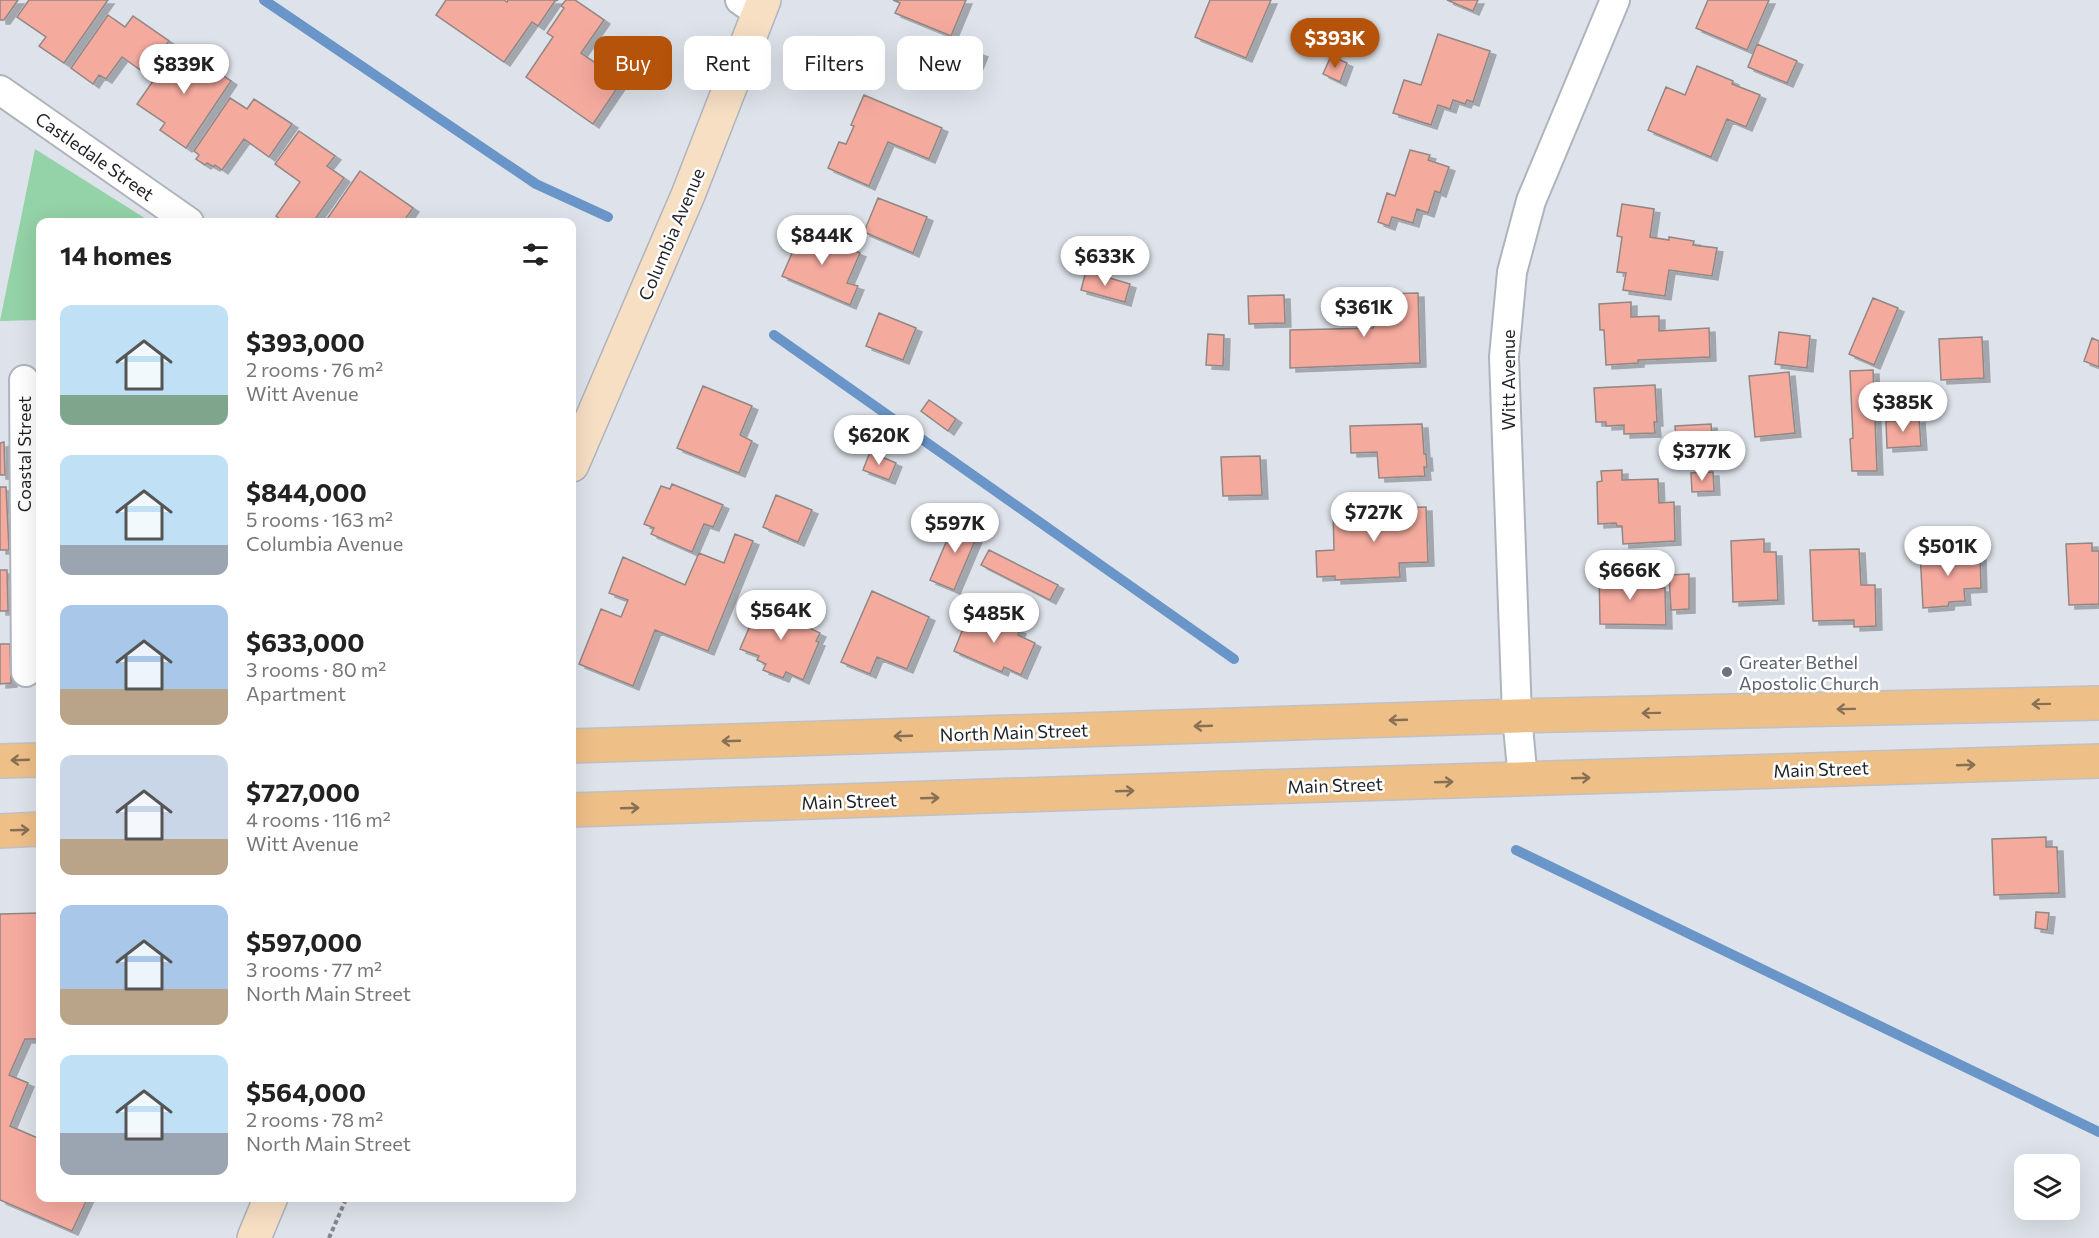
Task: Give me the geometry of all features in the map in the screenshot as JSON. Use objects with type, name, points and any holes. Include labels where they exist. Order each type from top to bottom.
[{"type":"main road","points":[[1517,716],[2099,703]]},
{"type":"main road","name":"North Main Street","points":[[576,746],[1517,716]]},
{"type":"main road","points":[[0,761],[36,760]]},
{"type":"main road","name":"Main Street","points":[[576,810],[2099,761]]},
{"type":"main road","points":[[0,831],[36,829]]},
{"type":"street","name":"Witt Avenue","points":[[1523,780],[1517,716],[1504,357],[1512,272],[1531,201],[1616,0]]},
{"type":"street","name":"Columbia Avenue","points":[[576,446],[688,195],[754,4]]},
{"type":"street","name":"Castledale Street","points":[[0,90],[183,218]]},
{"type":"street","name":"Coastal Street","points":[[21,380],[26,672]]},
{"type":"street","points":[[254,1238],[269,1202]]},
{"type":"path","points":[[329,1238],[345,1202]]},
{"type":"green space","points":[[35,149],[145,218],[36,218],[36,320],[0,321]]},
{"type":"building","points":[[0,0],[18,0],[4,20],[0,20]]},
{"type":"building","points":[[29,0],[108,0],[64,63],[39,46],[46,37],[17,17]]},
{"type":"building","points":[[446,0],[504,0],[507,2],[508,0],[558,0],[538,26],[532,22],[504,62],[436,15]]},
{"type":"building","points":[[566,0],[575,0],[604,20],[581,53],[594,62],[594,90],[616,90],[593,124],[526,77],[553,37],[547,33],[564,8],[561,6]]},
{"type":"building","points":[[893,0],[966,0],[951,36],[895,13],[900,3]]},
{"type":"building","points":[[1210,0],[1271,0],[1246,58],[1195,37]]},
{"type":"building","points":[[1447,0],[1478,0],[1473,11]]},
{"type":"building","points":[[1708,0],[1769,0],[1747,50],[1696,28]]},
{"type":"building","points":[[108,15],[125,27],[133,16],[169,41],[146,74],[122,57],[106,79],[99,75],[93,84],[71,68]]},
{"type":"building","points":[[1438,34],[1490,51],[1473,102],[1467,100],[1465,104],[1453,100],[1450,109],[1438,105],[1431,125],[1393,113],[1404,80],[1421,85]]},
{"type":"building","points":[[1757,44],[1797,61],[1787,83],[1748,67]]},
{"type":"building","points":[[178,45],[231,81],[186,148],[160,130],[165,123],[137,104]]},
{"type":"building","points":[[1331,56],[1347,63],[1340,82],[1323,74]]},
{"type":"building","points":[[1697,66],[1760,95],[1746,127],[1727,119],[1711,157],[1648,130],[1666,87],[1685,95]]},
{"type":"building","points":[[864,95],[942,128],[929,159],[888,142],[869,186],[828,168],[839,142],[846,144],[854,126],[851,125]]},
{"type":"building","points":[[230,98],[247,109],[254,99],[292,124],[269,157],[244,139],[222,170],[215,165],[214,167],[207,163],[205,165],[196,159],[199,155],[194,151]]},
{"type":"building","points":[[299,131],[335,156],[327,166],[344,178],[316,218],[279,218],[276,216],[300,182],[275,164]]},
{"type":"building","points":[[1410,150],[1430,155],[1428,160],[1449,167],[1440,193],[1435,191],[1428,213],[1417,209],[1413,223],[1392,217],[1389,226],[1378,222],[1387,193],[1395,196]]},
{"type":"building","points":[[360,171],[413,208],[406,218],[328,218]]},
{"type":"building","points":[[878,198],[927,217],[913,253],[864,232]]},
{"type":"building","points":[[1622,204],[1654,209],[1650,237],[1694,241],[1693,245],[1717,248],[1712,276],[1669,270],[1665,296],[1623,290],[1626,273],[1617,272],[1622,237],[1617,236]]},
{"type":"building","points":[[799,227],[860,253],[847,283],[858,286],[850,305],[782,276],[793,251],[790,250]]},
{"type":"building","points":[[1086,271],[1130,284],[1125,302],[1081,290]]},
{"type":"building","points":[[1418,293],[1420,363],[1290,368],[1290,330],[1373,328],[1376,325],[1375,294]]},
{"type":"building","points":[[1284,295],[1285,323],[1249,324],[1248,296]]},
{"type":"building","points":[[1873,298],[1898,308],[1874,365],[1849,354]]},
{"type":"building","points":[[1631,302],[1631,317],[1659,316],[1659,331],[1709,328],[1710,357],[1638,360],[1638,363],[1606,365],[1604,330],[1600,330],[1599,304]]},
{"type":"building","points":[[879,313],[916,328],[903,360],[866,346]]},
{"type":"building","points":[[1779,332],[1810,336],[1807,368],[1775,364]]},
{"type":"building","points":[[1208,334],[1224,335],[1223,366],[1206,365]]},
{"type":"building","points":[[1982,337],[1984,378],[1941,380],[1939,339]]},
{"type":"building","points":[[2092,338],[2099,341],[2099,367],[2084,361]]},
{"type":"building","points":[[1873,370],[1877,471],[1852,471],[1850,371]]},
{"type":"building","points":[[1789,372],[1795,433],[1755,437],[1749,376]]},
{"type":"building","points":[[1655,385],[1657,422],[1654,422],[1655,433],[1624,434],[1624,425],[1606,426],[1606,422],[1596,422],[1594,388]]},
{"type":"building","points":[[703,386],[752,406],[740,435],[752,441],[739,473],[677,448]]},
{"type":"building","points":[[929,400],[956,419],[948,431],[921,411]]},
{"type":"building","points":[[1904,416],[1905,420],[1919,419],[1921,446],[1887,448],[1886,421],[1898,421],[1898,417]]},
{"type":"building","points":[[1422,424],[1427,467],[1424,467],[1425,476],[1379,478],[1377,452],[1351,453],[1350,426]]},
{"type":"building","points":[[1711,424],[1713,447],[1677,450],[1675,426]]},
{"type":"building","points":[[4,442],[5,475],[0,475],[0,443]]},
{"type":"building","points":[[870,452],[896,463],[889,480],[863,470]]},
{"type":"building","points":[[1260,456],[1262,495],[1223,496],[1221,457]]},
{"type":"building","points":[[1622,470],[1622,480],[1658,479],[1659,503],[1674,502],[1675,541],[1623,544],[1622,526],[1617,526],[1616,523],[1598,524],[1597,482],[1602,481],[1601,471]]},
{"type":"building","points":[[1713,472],[1714,491],[1692,492],[1691,473]]},
{"type":"building","points":[[672,484],[723,505],[713,527],[704,524],[692,552],[651,534],[654,528],[644,524],[661,486],[670,489]]},
{"type":"building","points":[[0,487],[6,487],[9,550],[0,550]]},
{"type":"building","points":[[776,495],[812,510],[798,542],[763,527]]},
{"type":"building","points":[[1426,507],[1428,562],[1399,563],[1400,577],[1335,580],[1335,576],[1317,577],[1316,551],[1334,550],[1333,510]]},
{"type":"building","points":[[956,519],[980,529],[954,590],[930,580]]},
{"type":"building","points":[[735,534],[753,541],[708,651],[655,630],[633,686],[579,664],[601,609],[621,617],[628,600],[609,593],[623,557],[685,585],[699,553],[724,563]]},
{"type":"building","points":[[1764,539],[1764,552],[1776,552],[1778,600],[1733,602],[1731,541]]},
{"type":"building","points":[[2092,543],[2092,551],[2099,551],[2099,604],[2069,605],[2066,544]]},
{"type":"building","points":[[1859,549],[1861,585],[1875,585],[1876,626],[1854,627],[1854,620],[1813,621],[1810,550]]},
{"type":"building","points":[[989,550],[1058,585],[1050,600],[981,565]]},
{"type":"building","points":[[1963,550],[1963,556],[1980,556],[1981,588],[1964,589],[1965,601],[1949,602],[1948,606],[1923,608],[1920,552]]},
{"type":"building","points":[[0,570],[7,570],[8,611],[0,611]]},
{"type":"building","points":[[1622,570],[1622,579],[1654,578],[1654,588],[1665,588],[1666,625],[1600,624],[1599,571]]},
{"type":"building","points":[[1689,574],[1689,609],[1671,610],[1669,575]]},
{"type":"building","points":[[872,591],[929,617],[907,669],[877,657],[870,674],[841,662]]},
{"type":"building","points":[[761,600],[808,619],[805,626],[820,633],[816,641],[819,642],[803,680],[786,672],[783,678],[763,670],[766,664],[757,660],[759,656],[740,649]]},
{"type":"building","points":[[971,609],[1020,630],[1018,635],[1035,643],[1021,675],[1004,667],[1002,672],[954,651]]},
{"type":"building","points":[[0,644],[10,644],[11,683],[0,684]]},
{"type":"building","points":[[2046,837],[2046,847],[2057,847],[2059,893],[1994,895],[1992,839]]},
{"type":"building","points":[[2036,912],[2049,913],[2047,930],[2035,928]]},
{"type":"building","points":[[36,913],[36,1039],[25,1039],[9,1075],[28,1083],[10,1126],[36,1137],[36,1202],[86,1202],[72,1231],[0,1200],[0,914]]},
{"type":"waterway","points":[[264,0],[536,184],[608,217]]},
{"type":"waterway","points":[[774,335],[1234,659]]},
{"type":"waterway","points":[[1516,850],[2099,1132]]},
{"type":"place","name":"Greater Bethel Apostolic Church","points":[[1727,672]]}]
